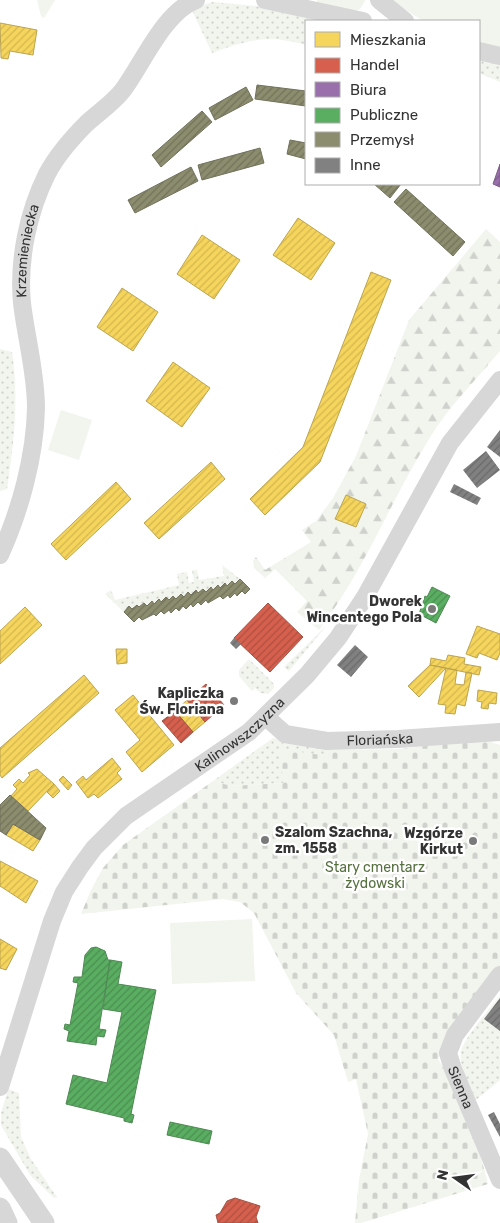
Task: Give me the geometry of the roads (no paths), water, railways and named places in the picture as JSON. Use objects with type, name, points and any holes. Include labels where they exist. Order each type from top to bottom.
[{"type":"street","name":"Krzemieniecka","points":[[0,555],[7,540],[19,502],[33,443],[36,408],[21,281],[23,259],[37,201],[48,173],[61,154],[88,123],[119,95],[174,16],[187,4],[196,0]]},
{"type":"street","points":[[264,0],[357,20]]},
{"type":"street","points":[[363,20],[377,0],[404,20]]},
{"type":"street","points":[[480,51],[500,56]]},
{"type":"street","name":"Kalinowszczyzna","points":[[0,1087],[52,921],[64,892],[80,867],[94,848],[126,816],[229,747],[266,717],[307,676],[350,620],[379,573],[445,450],[465,421],[500,380]]},
{"type":"street","name":"Floriańska","points":[[266,717],[285,734],[327,741],[398,739],[500,732]]},
{"type":"street","name":"Sienna","points":[[500,975],[455,1035],[448,1053],[500,1180]]},
{"type":"street","points":[[0,1158],[44,1223]]},
{"type":"street","points":[[0,1208],[7,1223]]},
{"type":"place","name":"Dworek Wincentego Pola","points":[[432,609]]},
{"type":"place","name":"Kapliczka Św. Floriana","points":[[234,701]]},
{"type":"place","name":"Szalom Szachna, zm. 1558","points":[[265,840]]},
{"type":"place","name":"Wzgórze Kirkut","points":[[473,841]]},
{"type":"park label","name":"Stary cmentarz żydowski","points":[[375,876]]}]
